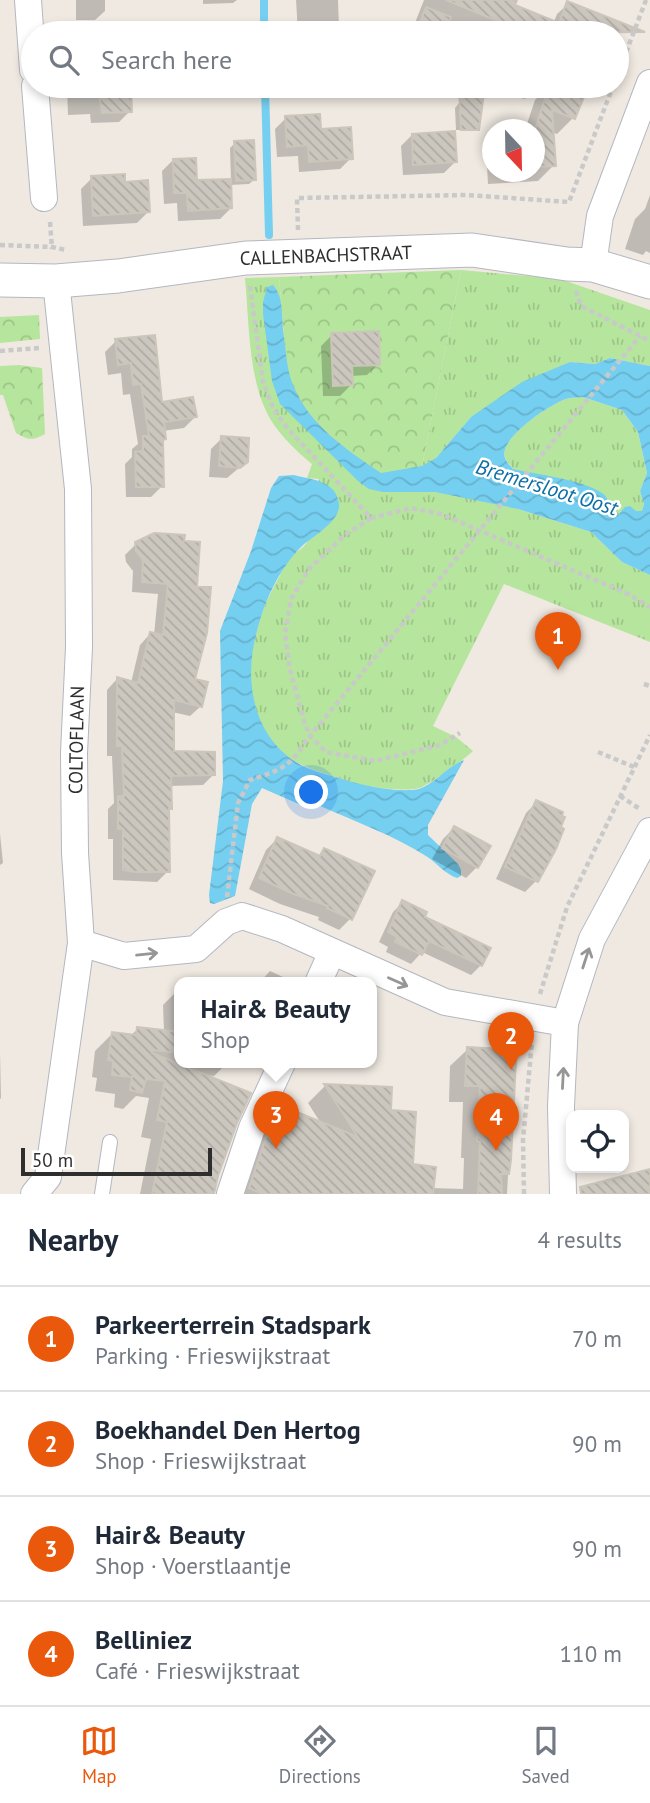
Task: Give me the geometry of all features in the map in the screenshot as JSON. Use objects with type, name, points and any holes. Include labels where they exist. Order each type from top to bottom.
[{"type":"street","points":[[28,0],[30,21]]},
{"type":"street","points":[[580,264],[650,83]]},
{"type":"street","points":[[35,98],[44,198]]},
{"type":"street","name":"CALLENBACHSTRAAT","points":[[0,280],[55,281],[118,276],[246,258],[472,250],[580,264],[650,282]]},
{"type":"street","name":"COLTOFLAAN","points":[[34,1194],[48,1177],[81,943],[75,853],[74,753],[79,647],[78,489],[55,281]]},
{"type":"street","points":[[563,1182],[561,1106],[565,1023],[592,939],[650,831]]},
{"type":"street","points":[[81,943],[124,957],[196,949],[226,922],[242,916],[282,929],[445,1002],[565,1023]]},
{"type":"street","points":[[321,977],[332,952]]},
{"type":"street","points":[[230,1194],[253,1128],[280,1068]]},
{"type":"lane","points":[[102,1194],[110,1142]]},
{"type":"path","points":[[629,45],[646,0]]},
{"type":"path","points":[[299,255],[297,198],[467,195],[569,202],[608,98]]},
{"type":"path","points":[[44,198],[49,206],[55,281]]},
{"type":"path","points":[[246,258],[263,382],[274,410],[289,430],[371,518]]},
{"type":"path","points":[[580,264],[581,306],[650,341]]},
{"type":"path","points":[[226,901],[239,803],[250,780],[284,768],[296,757],[310,736],[478,531],[586,405],[640,336]]},
{"type":"path","points":[[0,351],[61,346]]},
{"type":"path","points":[[460,733],[440,745],[375,761],[326,752],[310,736],[300,711],[285,634],[291,599],[309,569],[345,535],[371,518],[411,508],[441,514],[628,594],[650,607]]},
{"type":"path","points":[[598,752],[634,767]]},
{"type":"path","points":[[620,796],[650,815]]},
{"type":"green space","points":[[461,270],[560,279],[650,310],[650,366],[610,358],[595,364],[570,362],[471,417],[436,458],[518,509],[591,532],[622,562],[650,575],[650,642],[504,584],[433,726],[456,737],[473,751],[449,770],[416,789],[368,786],[313,770],[285,755],[264,730],[255,709],[251,665],[260,619],[284,567],[306,544],[309,537],[319,479],[307,478],[312,464],[280,433],[260,396],[250,346],[245,278],[279,277],[284,335],[422,466]]},
{"type":"green space","points":[[461,270],[422,466],[381,473],[350,452],[314,421],[292,385],[279,277]]},
{"type":"green space","points":[[39,315],[40,339],[0,343],[0,317]]},
{"type":"green space","points":[[0,366],[42,368],[45,434],[34,439],[16,433],[3,395],[0,395]]},
{"type":"green space","points":[[583,397],[622,410],[638,432],[647,473],[640,491],[644,504],[642,511],[621,511],[618,515],[609,508],[609,502],[513,469],[505,458],[506,447],[511,439],[539,414],[568,398]]},
{"type":"water","points":[[273,285],[279,296],[288,368],[300,399],[330,435],[381,473],[422,466],[436,458],[471,417],[522,382],[570,362],[595,364],[610,358],[650,366],[650,575],[622,562],[591,532],[518,509],[435,492],[383,492],[369,489],[358,481],[280,404],[272,381],[263,314],[267,287]],"holes":[[[583,397],[622,410],[638,432],[647,473],[640,491],[644,504],[642,511],[636,511],[630,506],[625,507],[618,515],[609,508],[605,496],[594,488],[513,469],[504,455],[506,447],[519,430],[549,407],[566,399]]]},
{"type":"water","points":[[294,475],[322,482],[333,490],[339,504],[336,516],[331,522],[293,555],[273,587],[263,611],[251,670],[255,706],[261,722],[281,751],[296,762],[307,768],[372,787],[419,789],[464,760],[428,825],[428,835],[458,864],[461,876],[453,876],[413,848],[373,829],[318,805],[310,809],[262,788],[252,804],[235,896],[214,904],[210,903],[209,895],[223,781],[220,631],[251,551],[271,488],[279,476]]},
{"type":"building","points":[[446,0],[517,0],[515,5],[554,21],[498,21]]},
{"type":"building","points":[[567,1],[617,21],[560,21]]},
{"type":"building","points":[[426,7],[451,17],[450,21],[421,21]]},
{"type":"building","points":[[629,26],[645,32],[629,32]]},
{"type":"building","points":[[100,98],[131,98],[132,112],[102,113]]},
{"type":"building","points":[[460,98],[483,98],[479,130],[461,130]]},
{"type":"building","points":[[545,98],[584,98],[575,119],[552,110],[556,166],[545,167],[545,119],[538,119]]},
{"type":"building","points":[[320,114],[321,129],[351,127],[353,159],[309,162],[308,145],[287,147],[285,116]]},
{"type":"building","points":[[455,131],[457,162],[413,165],[412,134]]},
{"type":"building","points":[[254,140],[256,180],[236,181],[234,141]]},
{"type":"building","points":[[196,158],[197,180],[231,179],[232,208],[188,211],[187,193],[174,193],[173,159]]},
{"type":"building","points":[[125,174],[125,182],[148,180],[150,212],[93,216],[91,176]]},
{"type":"building","points":[[379,331],[380,365],[352,366],[353,385],[333,386],[331,333]]},
{"type":"building","points":[[155,335],[162,402],[193,397],[197,417],[164,422],[164,487],[136,487],[135,452],[143,451],[143,436],[149,436],[141,384],[133,385],[131,363],[118,365],[115,339]]},
{"type":"building","points":[[221,436],[249,438],[248,462],[240,468],[219,466]]},
{"type":"building","points":[[154,533],[185,535],[184,541],[200,542],[197,587],[211,587],[207,633],[195,679],[208,682],[202,707],[174,700],[174,751],[215,752],[215,775],[171,776],[170,872],[135,872],[123,870],[123,829],[118,829],[118,796],[124,796],[122,746],[117,746],[117,677],[138,683],[150,632],[163,635],[168,584],[142,582],[143,560],[136,551],[135,542]]},
{"type":"building","points":[[536,800],[563,812],[562,816],[565,817],[561,827],[564,829],[556,849],[538,882],[505,867]]},
{"type":"building","points":[[454,826],[491,846],[478,868],[442,848]]},
{"type":"building","points":[[277,837],[320,856],[324,848],[375,871],[352,920],[327,908],[328,906],[259,878]]},
{"type":"building","points":[[402,900],[427,912],[425,917],[491,948],[482,966],[429,941],[422,955],[395,942],[397,937],[388,932]]},
{"type":"building","points":[[137,1027],[174,1031],[174,1052],[153,1050],[152,1053],[174,1062],[174,1068],[189,1068],[251,1093],[237,1123],[214,1194],[152,1194],[167,1122],[157,1120],[165,1081],[146,1079],[142,1093],[130,1090],[132,1077],[112,1075],[113,1061],[108,1060],[112,1032],[136,1035]]},
{"type":"building","points":[[467,1047],[502,1049],[502,1052],[513,1052],[512,1059],[516,1060],[511,1160],[509,1174],[501,1174],[502,1194],[478,1194],[480,1086],[465,1086]]},
{"type":"building","points":[[324,1084],[392,1087],[391,1110],[416,1112],[413,1164],[436,1167],[433,1194],[263,1194],[249,1188],[280,1105],[358,1137]]},
{"type":"building","points":[[650,1169],[650,1194],[581,1194],[580,1187]]},
{"type":"waterway","name":"Bremersloot Oost","points":[[264,0],[264,21]]},
{"type":"waterway","name":"Bremersloot Oost","points":[[265,98],[269,235]]},
{"type":"place","name":"Parkeerterrein Stadspark","points":[[558,670]]},
{"type":"place","name":"Boekhandel Den Hertog","points":[[511,1070]]},
{"type":"place","name":"Hair& Beauty","points":[[276,1149]]},
{"type":"place","name":"Belliniez","points":[[496,1151]]}]
